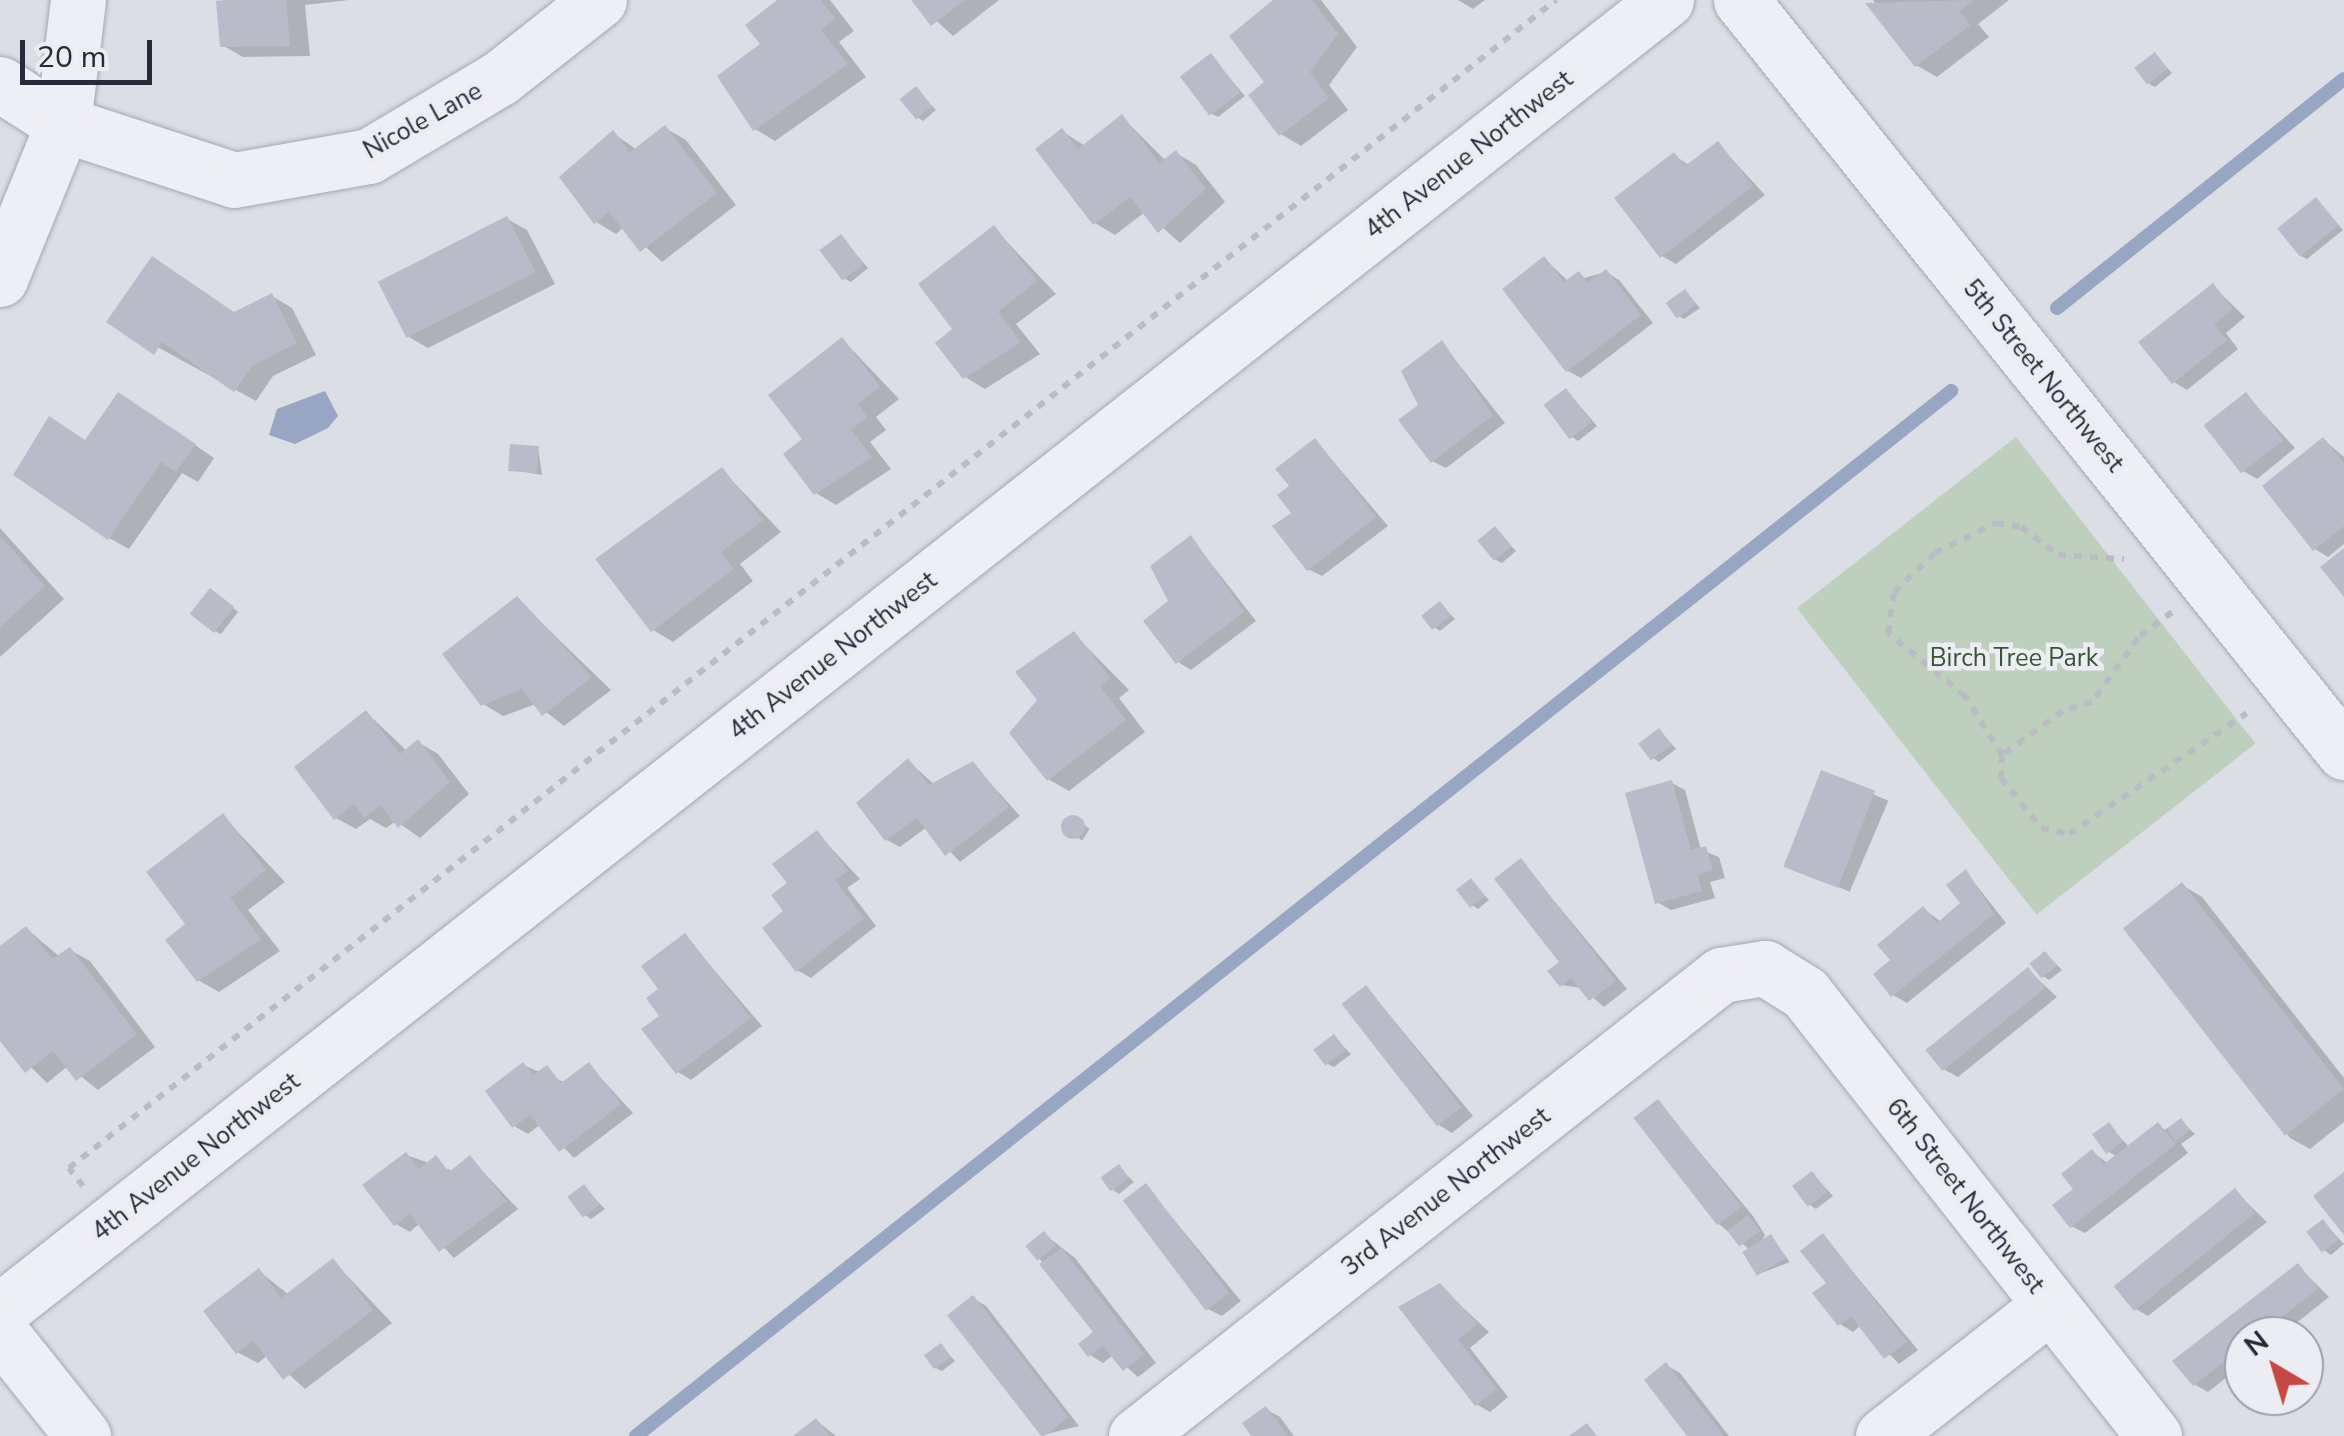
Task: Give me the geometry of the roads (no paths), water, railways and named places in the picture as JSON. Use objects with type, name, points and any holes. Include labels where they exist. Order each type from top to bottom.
[{"type":"street","points":[[0,278],[62,124],[78,0]]},
{"type":"street","name":"Nicole Lane","points":[[0,84],[62,124],[234,180],[369,156],[500,78],[599,0]]},
{"type":"street","name":"4th Avenue Northwest","points":[[0,1312],[1666,0]]},
{"type":"street","name":"5th Street Northwest","points":[[1741,0],[2189,599],[2344,752]]},
{"type":"street","name":"6th Street Northwest","points":[[1765,968],[1805,993],[2154,1436]]},
{"type":"street","name":"3rd Avenue Northwest","points":[[1136,1436],[1721,976],[1765,968]]},
{"type":"street","points":[[1883,1436],[2050,1305]]},
{"type":"street","points":[[0,1332],[83,1436]]},
{"type":"water","points":[[325,391],[338,416],[328,428],[295,444],[269,435],[277,409]]},
{"type":"waterway","points":[[2057,308],[2344,79]]},
{"type":"waterway","points":[[636,1436],[1951,391]]},
{"type":"park label","name":"Birch Tree Park","points":[[2014,658]]}]
